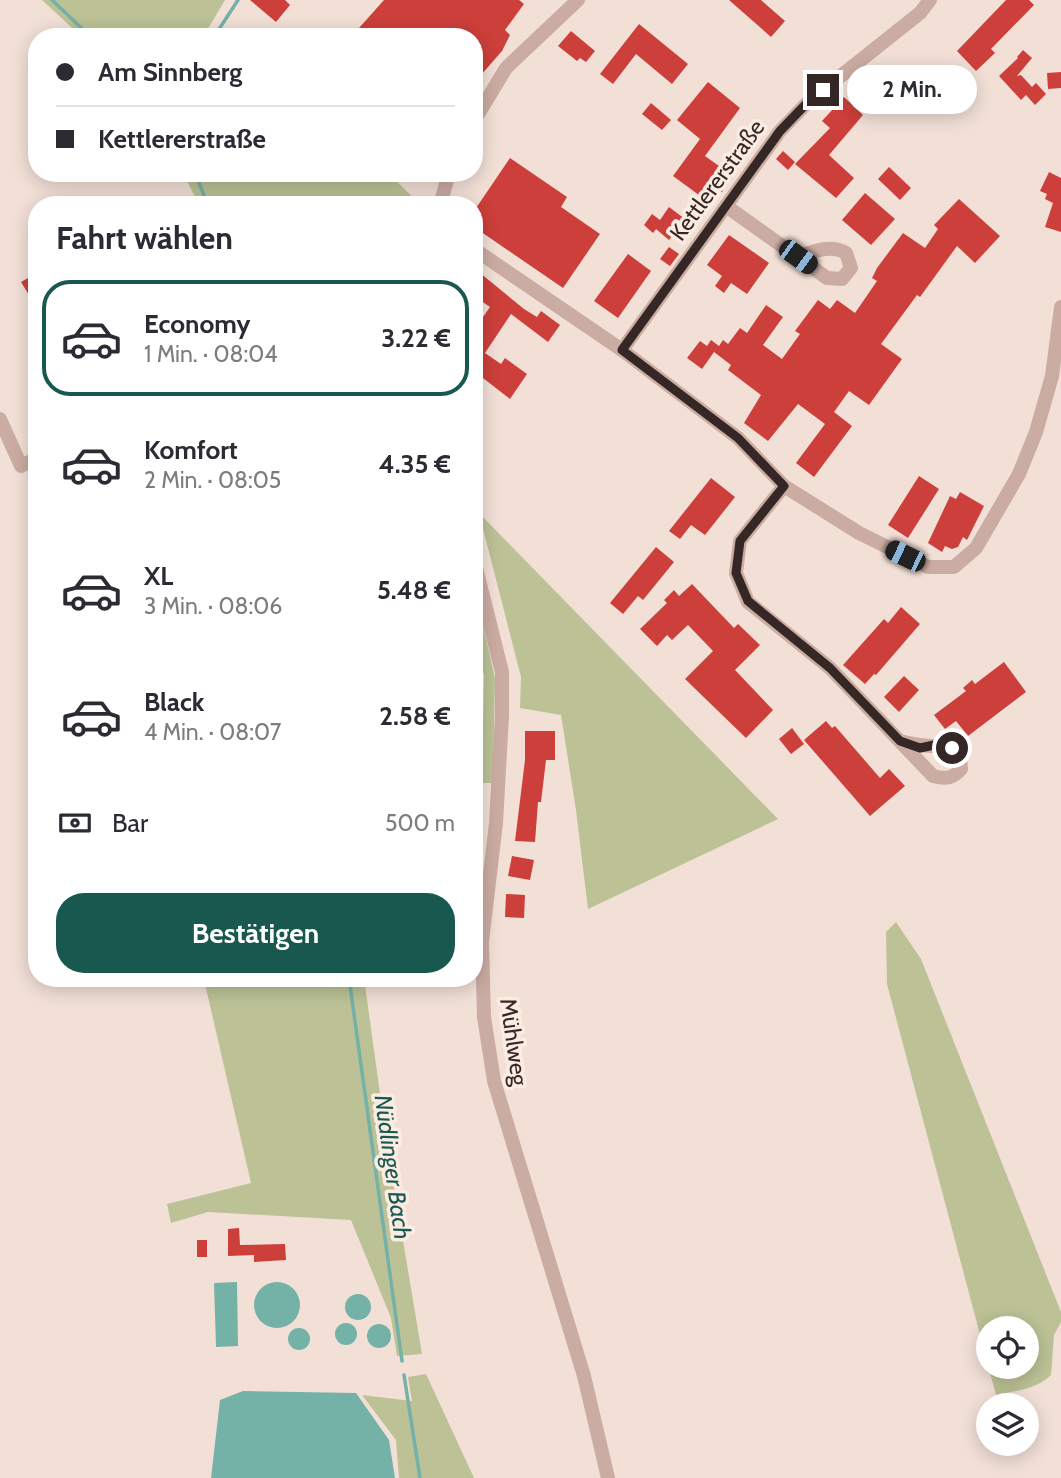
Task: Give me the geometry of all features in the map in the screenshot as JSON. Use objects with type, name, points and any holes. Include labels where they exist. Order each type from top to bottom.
[{"type":"street","points":[[483,106],[506,68],[578,0]]},
{"type":"street","name":"Kettlererstraße","points":[[622,350],[780,131],[808,102],[920,13],[930,0]]},
{"type":"street","points":[[726,206],[798,257]]},
{"type":"street","points":[[483,255],[622,350],[738,438],[784,486],[859,533],[928,567],[954,566],[975,548],[1019,474],[1036,432],[1052,376],[1061,307]]},
{"type":"street","points":[[0,419],[21,466],[28,462]]},
{"type":"street","points":[[784,486],[740,541],[736,573],[748,601],[830,668],[900,741]]},
{"type":"street","name":"Mühlweg","points":[[483,596],[502,672],[496,823],[483,934]]},
{"type":"street","name":"Mühlweg","points":[[483,980],[484,1017],[494,1081],[583,1376],[608,1478]]},
{"type":"green space","points":[[42,0],[225,0],[208,28],[72,28]]},
{"type":"green space","points":[[188,182],[397,182],[412,196],[194,196]]},
{"type":"green space","points":[[483,517],[778,819],[588,909],[561,715],[520,708],[521,677],[483,529]]},
{"type":"green space","points":[[483,625],[495,678],[493,783],[483,783]]},
{"type":"green space","points":[[896,922],[921,959],[1061,1312],[1061,1322],[1054,1335],[1051,1375],[1025,1389],[995,1393],[992,1379],[1039,1379],[1039,1316],[976,1316],[976,1320],[887,984],[886,932]]},
{"type":"green space","points":[[206,987],[365,987],[388,1151],[422,1354],[397,1356],[391,1318],[351,1220],[208,1212],[171,1223],[167,1204],[251,1183]]},
{"type":"green space","points":[[426,1374],[474,1478],[399,1478],[396,1440],[362,1395],[412,1401],[408,1377]]},
{"type":"water","points":[[237,1282],[238,1346],[216,1347],[214,1283]]},
{"type":"water","points":[[277,1282],[293,1289],[300,1305],[293,1321],[277,1328],[261,1321],[254,1305],[261,1289]]},
{"type":"water","points":[[358,1294],[367,1298],[371,1307],[367,1316],[358,1320],[349,1316],[345,1307],[349,1298]]},
{"type":"water","points":[[346,1323],[354,1326],[357,1334],[354,1342],[346,1345],[338,1342],[335,1334],[338,1326]]},
{"type":"water","points":[[379,1324],[388,1327],[391,1336],[388,1345],[379,1348],[370,1345],[367,1336],[370,1327]]},
{"type":"water","points":[[299,1328],[307,1331],[310,1339],[307,1347],[299,1350],[291,1347],[288,1339],[291,1331]]},
{"type":"water","points":[[243,1391],[356,1393],[389,1440],[395,1478],[211,1478],[220,1400]]},
{"type":"building","points":[[250,0],[285,0],[290,5],[276,22]]},
{"type":"building","points":[[384,0],[519,0],[524,4],[505,30],[510,35],[502,51],[483,73],[483,28],[359,28]]},
{"type":"building","points":[[729,0],[761,0],[785,21],[771,37]]},
{"type":"building","points":[[1006,0],[1029,0],[1034,5],[991,49],[995,53],[976,71],[957,51]]},
{"type":"building","points":[[639,24],[688,64],[672,84],[636,54],[613,84],[600,74]]},
{"type":"building","points":[[571,31],[595,51],[586,62],[580,58],[577,61],[558,46]]},
{"type":"building","points":[[1023,50],[1032,58],[1017,76],[1021,75],[1032,87],[1036,83],[1046,94],[1035,105],[1026,95],[1021,100],[999,76]]},
{"type":"building","points":[[1061,72],[1061,88],[1048,89],[1047,73]]},
{"type":"building","points":[[708,82],[740,108],[705,156],[733,176],[722,192],[712,185],[703,198],[673,176],[700,139],[677,120]]},
{"type":"building","points":[[844,97],[863,115],[829,155],[854,178],[836,198],[795,164],[830,128],[822,121]]},
{"type":"building","points":[[651,103],[671,120],[662,130],[642,114]]},
{"type":"building","points":[[783,151],[795,162],[788,170],[776,159]]},
{"type":"building","points":[[510,158],[567,197],[561,207],[600,234],[563,288],[483,233],[483,198]]},
{"type":"building","points":[[889,167],[911,188],[900,200],[878,179]]},
{"type":"building","points":[[1049,172],[1061,178],[1061,232],[1045,227],[1053,203],[1045,199],[1047,194],[1040,191]]},
{"type":"building","points":[[865,193],[895,219],[871,245],[842,220]]},
{"type":"building","points":[[959,199],[1000,236],[975,263],[957,246],[920,297],[917,295],[881,344],[902,359],[869,405],[849,391],[834,412],[852,426],[814,477],[796,463],[825,424],[798,404],[768,441],[744,423],[761,395],[728,370],[731,365],[714,352],[702,369],[687,358],[700,341],[707,346],[711,340],[719,346],[723,340],[728,344],[740,328],[747,333],[766,305],[783,317],[763,345],[782,359],[800,334],[795,331],[818,300],[830,309],[837,300],[855,313],[877,281],[872,278],[877,268],[903,233],[925,248],[938,229],[934,225]]},
{"type":"building","points":[[669,207],[685,219],[669,240],[656,229],[653,233],[644,225],[652,214],[660,220]]},
{"type":"building","points":[[729,235],[769,263],[747,294],[731,283],[724,293],[715,286],[722,276],[707,265]]},
{"type":"building","points":[[669,247],[679,254],[670,266],[660,259]]},
{"type":"building","points":[[628,254],[651,271],[618,318],[594,301]]},
{"type":"building","points":[[483,275],[524,309],[537,317],[541,311],[560,325],[548,342],[511,314],[485,353],[501,364],[505,358],[527,374],[510,399],[483,378],[483,317],[490,307],[483,302]]},
{"type":"building","points":[[28,278],[28,293],[21,282]]},
{"type":"building","points":[[919,476],[939,489],[908,538],[888,525]]},
{"type":"building","points":[[711,478],[735,497],[705,535],[691,525],[680,539],[669,531]]},
{"type":"building","points":[[960,492],[984,506],[967,540],[963,537],[958,547],[952,549],[945,546],[942,552],[928,543],[950,496],[956,499]]},
{"type":"building","points":[[656,547],[674,562],[643,600],[638,596],[623,614],[610,603]]},
{"type":"building","points":[[692,584],[734,628],[738,624],[760,645],[735,670],[773,710],[746,738],[685,679],[713,651],[688,625],[672,640],[667,635],[657,646],[640,629],[667,603],[664,600],[674,590],[679,596]]},
{"type":"building","points":[[901,607],[920,624],[865,684],[843,665],[884,619],[888,623]]},
{"type":"building","points":[[1004,662],[1026,692],[968,736],[956,721],[945,729],[934,715],[966,691],[963,688],[972,680],[975,684]]},
{"type":"building","points":[[904,676],[919,690],[899,712],[884,697]]},
{"type":"building","points":[[826,721],[832,728],[835,726],[880,778],[889,769],[905,786],[870,816],[804,740]]},
{"type":"building","points":[[792,728],[804,744],[791,754],[779,739]]},
{"type":"building","points":[[525,731],[555,731],[555,760],[546,760],[541,802],[538,802],[535,842],[515,841],[525,760]]},
{"type":"building","points":[[512,856],[534,860],[530,880],[508,876]]},
{"type":"building","points":[[506,894],[525,895],[524,918],[505,917]]},
{"type":"building","points":[[239,1228],[240,1245],[285,1244],[286,1260],[254,1262],[254,1255],[228,1256],[228,1229]]},
{"type":"building","points":[[197,1240],[207,1240],[207,1257],[197,1257]]},
{"type":"waterway","name":"Nüdlinger Bach","points":[[52,0],[82,28]]},
{"type":"waterway","points":[[220,28],[238,0]]},
{"type":"waterway","name":"Nüdlinger Bach","points":[[199,182],[204,196]]},
{"type":"waterway","name":"Nüdlinger Bach","points":[[350,987],[402,1361]]},
{"type":"waterway","name":"Nüdlinger Bach","points":[[404,1375],[420,1478]]},
{"type":"route","points":[[823,90],[780,131],[622,350],[738,438],[784,486],[740,541],[736,573],[748,601],[830,668],[900,741],[920,748],[934,745],[952,748]]}]
